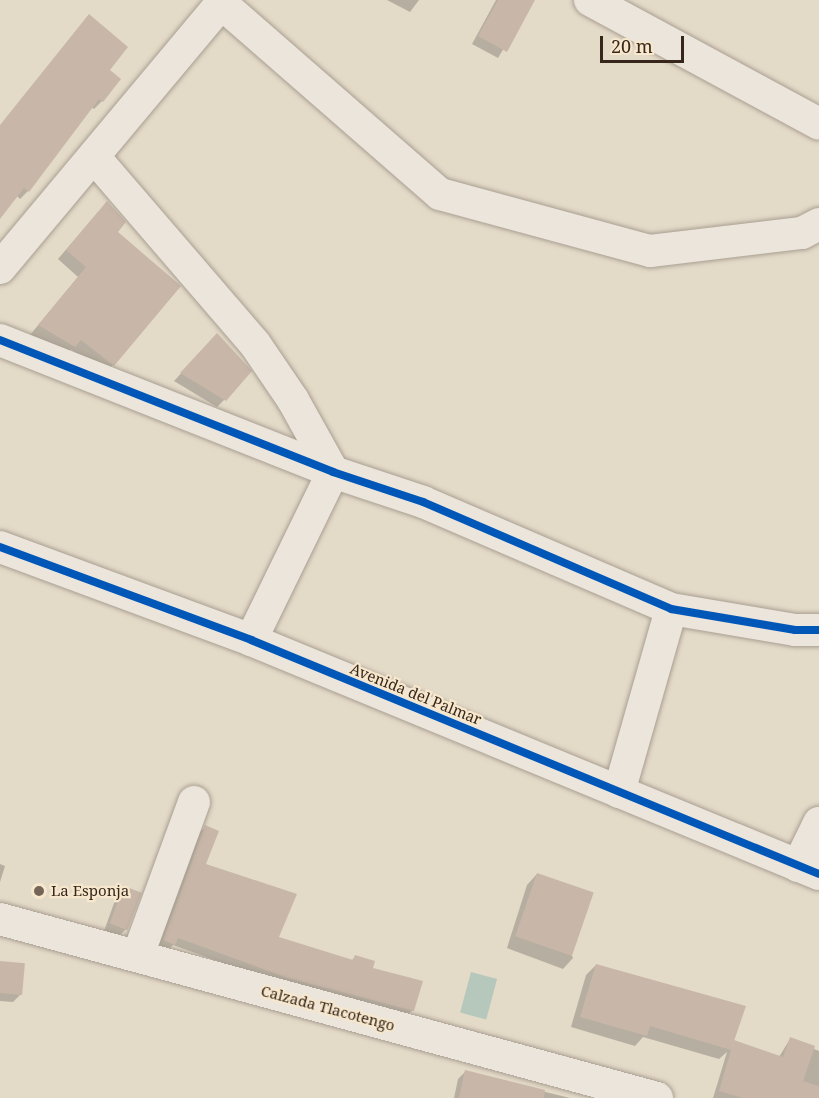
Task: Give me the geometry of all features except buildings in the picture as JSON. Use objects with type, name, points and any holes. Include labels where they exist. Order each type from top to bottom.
[{"type":"street","points":[[590,0],[819,124]]},
{"type":"street","points":[[0,268],[95,158],[223,2],[440,194],[650,251],[802,233],[819,224]]},
{"type":"street","points":[[95,158],[255,344],[293,400],[333,472]]},
{"type":"street","points":[[0,340],[333,472],[423,502],[671,609],[795,630],[819,630]]},
{"type":"street","points":[[251,640],[333,472]]},
{"type":"street","name":"Avenida del Palmar","points":[[0,547],[251,640],[809,870]]},
{"type":"street","points":[[619,792],[671,609]]},
{"type":"street","points":[[138,955],[194,802]]},
{"type":"street","points":[[809,870],[819,823]]},
{"type":"street","name":"Calzada Tlacotengo","points":[[0,919],[657,1098]]},
{"type":"shaded area","points":[[471,972],[497,979],[486,1020],[460,1013]]},
{"type":"cycle path","points":[[0,340],[333,472],[423,502],[671,609],[795,630],[819,630]]},
{"type":"cycle path","points":[[0,547],[251,640],[819,874]]},
{"type":"place","name":"La Esponja","points":[[39,891]]}]
